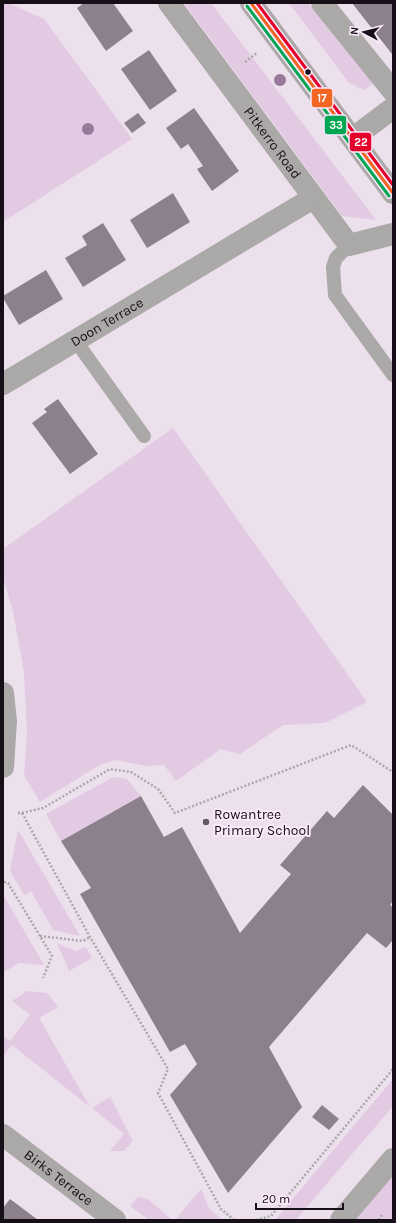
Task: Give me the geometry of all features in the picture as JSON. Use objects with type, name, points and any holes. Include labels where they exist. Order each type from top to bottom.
[{"type":"street","name":"Pitkerro Road","points":[[169,3],[349,245]]},
{"type":"street","points":[[251,3],[393,193]]},
{"type":"street","points":[[322,3],[393,91]]},
{"type":"street","points":[[353,138],[393,108]]},
{"type":"street","name":"Doon Terrace","points":[[3,384],[313,198]]},
{"type":"street","points":[[349,245],[393,234]]},
{"type":"street","points":[[3,693],[3,767]]},
{"type":"street","name":"Birks Terrace","points":[[3,1135],[115,1220]]},
{"type":"street","points":[[341,1220],[393,1159]]},
{"type":"lane","points":[[349,245],[336,258],[333,267],[335,296],[393,374]]},
{"type":"lane","points":[[75,340],[144,436]]},
{"type":"path","points":[[234,1220],[221,1209],[158,1093],[168,1069],[90,937],[20,813],[43,808],[110,770],[131,772],[158,789],[175,813],[351,745],[393,772]]},
{"type":"path","points":[[4,882],[8,884],[52,956],[44,978]]},
{"type":"path","points":[[40,936],[83,942],[90,937]]},
{"type":"path","points":[[256,1220],[271,1216],[393,1070]]},
{"type":"shaded area","points":[[3,3],[8,3],[44,19],[132,139],[3,222]]},
{"type":"shaded area","points":[[184,3],[211,3],[376,220],[342,216]]},
{"type":"shaded area","points":[[289,3],[308,3],[374,83],[364,90],[349,83]]},
{"type":"shaded area","points":[[173,428],[367,702],[325,723],[283,725],[240,754],[221,749],[176,781],[164,765],[146,766],[117,760],[101,764],[40,802],[24,775],[27,732],[24,672],[13,612],[3,578],[3,549]]},
{"type":"shaded area","points":[[113,777],[127,779],[141,796],[61,841],[46,814]]},
{"type":"shaded area","points":[[18,830],[80,936],[53,930],[31,891],[24,895],[10,871]]},
{"type":"shaded area","points":[[4,896],[44,965],[19,963],[3,973]]},
{"type":"shaded area","points":[[57,943],[76,951],[86,947],[92,958],[69,971]]},
{"type":"shaded area","points":[[27,991],[47,993],[58,1007],[39,1018],[90,1107],[12,1045],[3,1056],[3,1036],[10,1041],[30,1015],[12,1001]]},
{"type":"shaded area","points":[[393,1079],[393,1106],[296,1220],[275,1220]]},
{"type":"shaded area","points":[[110,1097],[133,1141],[124,1151],[110,1151],[124,1134],[92,1108]]},
{"type":"shaded area","points":[[393,1170],[393,1220],[350,1220]]},
{"type":"shaded area","points":[[201,1189],[209,1208],[222,1220],[175,1220]]},
{"type":"shaded area","points":[[138,1197],[148,1199],[172,1220],[149,1220],[130,1206]]},
{"type":"building","points":[[84,3],[113,3],[133,31],[106,51],[77,8]]},
{"type":"building","points":[[352,3],[393,3],[392,54]]},
{"type":"building","points":[[149,50],[177,91],[150,110],[121,69]]},
{"type":"building","points":[[194,108],[239,171],[212,191],[197,169],[203,166],[188,144],[181,149],[166,128]]},
{"type":"building","points":[[138,113],[146,123],[132,133],[124,123]]},
{"type":"building","points":[[173,193],[190,222],[147,248],[130,220]]},
{"type":"building","points":[[103,223],[126,260],[83,287],[65,258],[87,245],[82,236]]},
{"type":"building","points":[[46,270],[63,299],[19,325],[3,296]]},
{"type":"building","points":[[58,399],[98,454],[70,474],[32,423],[47,412],[44,409]]},
{"type":"building","points":[[363,785],[393,815],[393,901],[390,905],[393,907],[393,940],[386,948],[367,933],[269,1047],[302,1107],[228,1193],[170,1095],[197,1064],[185,1044],[170,1052],[80,894],[91,888],[61,841],[141,796],[164,837],[182,827],[240,933],[291,874],[280,865],[327,811],[334,818]]},
{"type":"building","points":[[322,1105],[339,1119],[329,1130],[312,1117]]},
{"type":"building","points":[[10,1199],[38,1220],[3,1220],[3,1208]]},
{"type":"transit line","name":"17","points":[[251,3],[393,193]]},
{"type":"transit line","name":"22","points":[[257,3],[393,185]]},
{"type":"transit line","name":"33","points":[[247,6],[389,196]]},
{"type":"place","name":"Rowantree Primary School","points":[[206,822]]}]
